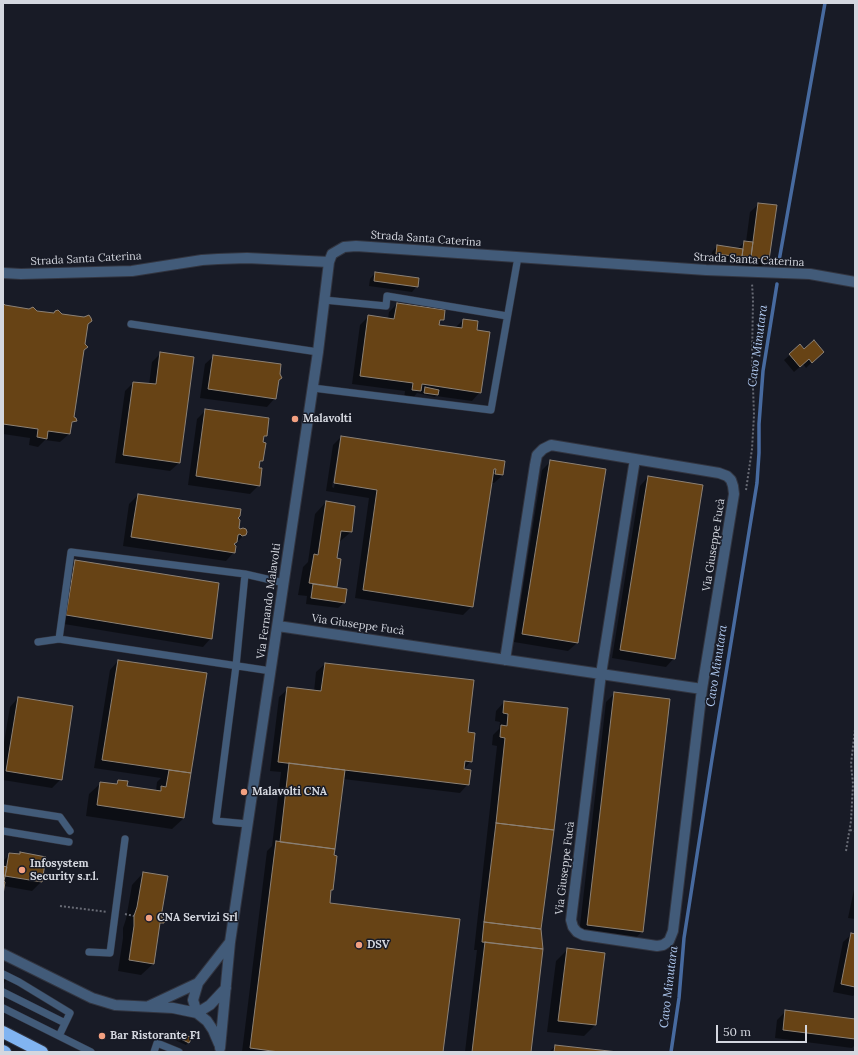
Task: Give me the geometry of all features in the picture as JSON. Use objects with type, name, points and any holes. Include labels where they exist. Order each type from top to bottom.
[{"type":"highway","points":[[3,1032],[42,1052]]},
{"type":"street","name":"Strada Santa Caterina","points":[[3,274],[132,271],[202,260],[218,259],[247,258],[329,262],[332,254],[338,249],[348,246],[706,270],[810,274],[855,282]]},
{"type":"street","name":"Via Fernando Malavolti","points":[[220,1050],[230,942],[318,352],[329,262]]},
{"type":"street","name":"Via Giuseppe Fucà","points":[[506,660],[535,465],[538,455],[543,449],[551,446],[635,459],[719,473],[727,476],[731,480],[734,494],[702,689],[672,936],[669,941],[663,945],[657,946],[583,935],[577,932],[573,927],[571,920],[601,674],[635,459]]},
{"type":"street","name":"Via Giuseppe Fucà","points":[[278,626],[702,689]]},
{"type":"street","name":"Via Fernando Malavolti","points":[[220,1050],[213,1030],[207,1021],[197,1013],[193,1000],[198,984],[230,942]]},
{"type":"street","points":[[3,954],[92,998],[115,1006],[173,1008],[197,1013],[210,1005],[226,988]]},
{"type":"street","name":"Via Fernando Malavolti","points":[[147,1007],[198,984]]},
{"type":"lane","points":[[312,388],[491,410],[518,257]]},
{"type":"lane","points":[[324,300],[386,306],[387,296],[507,316]]},
{"type":"lane","points":[[131,324],[318,352]]},
{"type":"lane","points":[[59,639],[71,552],[246,574],[284,583]]},
{"type":"lane","points":[[246,574],[216,822],[248,824]]},
{"type":"lane","points":[[38,642],[59,639],[271,671]]},
{"type":"lane","points":[[3,808],[60,817],[70,831]]},
{"type":"lane","points":[[3,831],[69,842]]},
{"type":"lane","points":[[89,952],[110,953],[125,840]]},
{"type":"lane","points":[[3,974],[70,1013],[59,1036]]},
{"type":"lane","points":[[3,992],[65,1023]]},
{"type":"lane","points":[[3,1008],[91,1052]]},
{"type":"lane","points":[[154,1052],[157,1043],[179,1052]]},
{"type":"path","points":[[846,851],[850,830],[852,795],[851,764],[855,729]]},
{"type":"path","points":[[850,830],[855,831]]},
{"type":"path","points":[[60,906],[134,916]]},
{"type":"building","points":[[758,203],[777,205],[769,260],[751,257]]},
{"type":"building","points":[[744,241],[753,242],[751,257],[742,256]]},
{"type":"building","points":[[717,245],[743,249],[742,257],[716,254]]},
{"type":"building","points":[[375,272],[419,278],[418,287],[374,281]]},
{"type":"building","points":[[3,303],[5,305],[29,309],[33,307],[37,311],[54,313],[58,310],[62,314],[84,317],[89,315],[91,318],[92,321],[88,324],[85,344],[88,347],[84,350],[74,417],[77,421],[72,422],[70,434],[48,431],[47,439],[37,437],[38,429],[3,424]]},
{"type":"building","points":[[397,303],[445,310],[444,320],[440,320],[439,325],[462,328],[463,319],[478,321],[477,330],[490,332],[481,393],[422,384],[421,391],[412,390],[413,383],[360,376],[368,315],[394,319]]},
{"type":"building","points":[[814,340],[824,352],[812,363],[809,359],[800,367],[789,354],[800,344],[804,349]]},
{"type":"building","points":[[160,352],[194,357],[180,463],[123,455],[133,382],[156,384]]},
{"type":"building","points":[[213,355],[281,364],[280,374],[282,378],[279,380],[276,399],[208,389]]},
{"type":"building","points":[[425,387],[439,390],[438,395],[424,393]]},
{"type":"building","points":[[205,409],[269,418],[267,436],[264,436],[263,442],[266,443],[263,461],[260,461],[259,468],[262,468],[260,486],[196,476]]},
{"type":"building","points":[[341,436],[505,461],[503,475],[495,474],[496,469],[494,469],[473,607],[363,590],[377,490],[334,483]]},
{"type":"building","points":[[550,460],[606,469],[578,643],[522,634]]},
{"type":"building","points":[[648,476],[703,485],[675,659],[620,650]]},
{"type":"building","points":[[138,494],[241,509],[240,516],[238,518],[240,520],[239,528],[246,529],[246,535],[238,535],[237,542],[234,544],[236,546],[235,553],[131,537]]},
{"type":"building","points":[[326,501],[355,506],[352,532],[341,531],[337,558],[341,559],[337,587],[309,583],[314,554],[318,555]]},
{"type":"building","points":[[75,560],[219,583],[212,639],[66,615]]},
{"type":"building","points":[[313,584],[347,589],[345,603],[311,598]]},
{"type":"building","points":[[118,660],[207,673],[191,773],[102,760]]},
{"type":"building","points":[[325,663],[474,680],[468,732],[475,733],[472,762],[465,761],[464,769],[471,770],[469,785],[278,762],[287,687],[321,691]]},
{"type":"building","points":[[614,692],[670,699],[643,932],[587,925]]},
{"type":"building","points":[[18,697],[73,706],[62,780],[6,771]]},
{"type":"building","points":[[504,701],[568,708],[554,830],[496,823],[505,738],[500,737],[501,725],[507,726],[508,714],[503,713]]},
{"type":"building","points":[[289,763],[345,770],[335,849],[280,842]]},
{"type":"building","points":[[169,770],[191,773],[184,818],[97,805],[100,782],[117,784],[118,780],[128,781],[127,786],[161,791],[161,786],[166,787]]},
{"type":"building","points":[[496,823],[554,830],[541,929],[484,922]]},
{"type":"building","name":"DSV","points":[[276,841],[335,849],[334,855],[337,856],[330,903],[460,919],[443,1052],[279,1052],[250,1048]]},
{"type":"building","points":[[20,852],[46,857],[42,882],[5,876],[9,853],[20,854]]},
{"type":"building","points":[[3,866],[7,867],[3,895]]},
{"type":"building","name":"CNA Servizi Srl","points":[[143,872],[168,876],[161,917],[164,918],[165,921],[164,923],[160,923],[154,964],[129,960],[134,916]]},
{"type":"building","points":[[484,922],[541,929],[543,949],[482,942]]},
{"type":"building","points":[[851,933],[855,934],[855,987],[841,984]]},
{"type":"building","points":[[485,942],[543,949],[531,1052],[472,1052]]},
{"type":"building","points":[[567,948],[605,953],[596,1025],[558,1021]]},
{"type":"building","points":[[785,1010],[855,1019],[855,1039],[783,1030]]},
{"type":"building","points":[[177,1031],[192,1038],[189,1043],[175,1036]]},
{"type":"building","points":[[555,1045],[618,1052],[554,1052]]},
{"type":"waterway","name":"Cavo Minutara","points":[[779,261],[825,3]]},
{"type":"waterway","name":"Cavo Minutara","points":[[671,1052],[679,998],[684,938],[757,483],[763,371],[777,284]]},
{"type":"place","name":"Malavolti","points":[[295,419]]},
{"type":"place","name":"Malavolti CNA","points":[[244,792]]},
{"type":"place","name":"Infosystem Security s.r.l.","points":[[22,870]]},
{"type":"place","name":"CNA Servizi Srl","points":[[149,918]]},
{"type":"place","name":"DSV","points":[[359,945]]},
{"type":"place","name":"Bar Ristorante F1","points":[[102,1036]]}]
